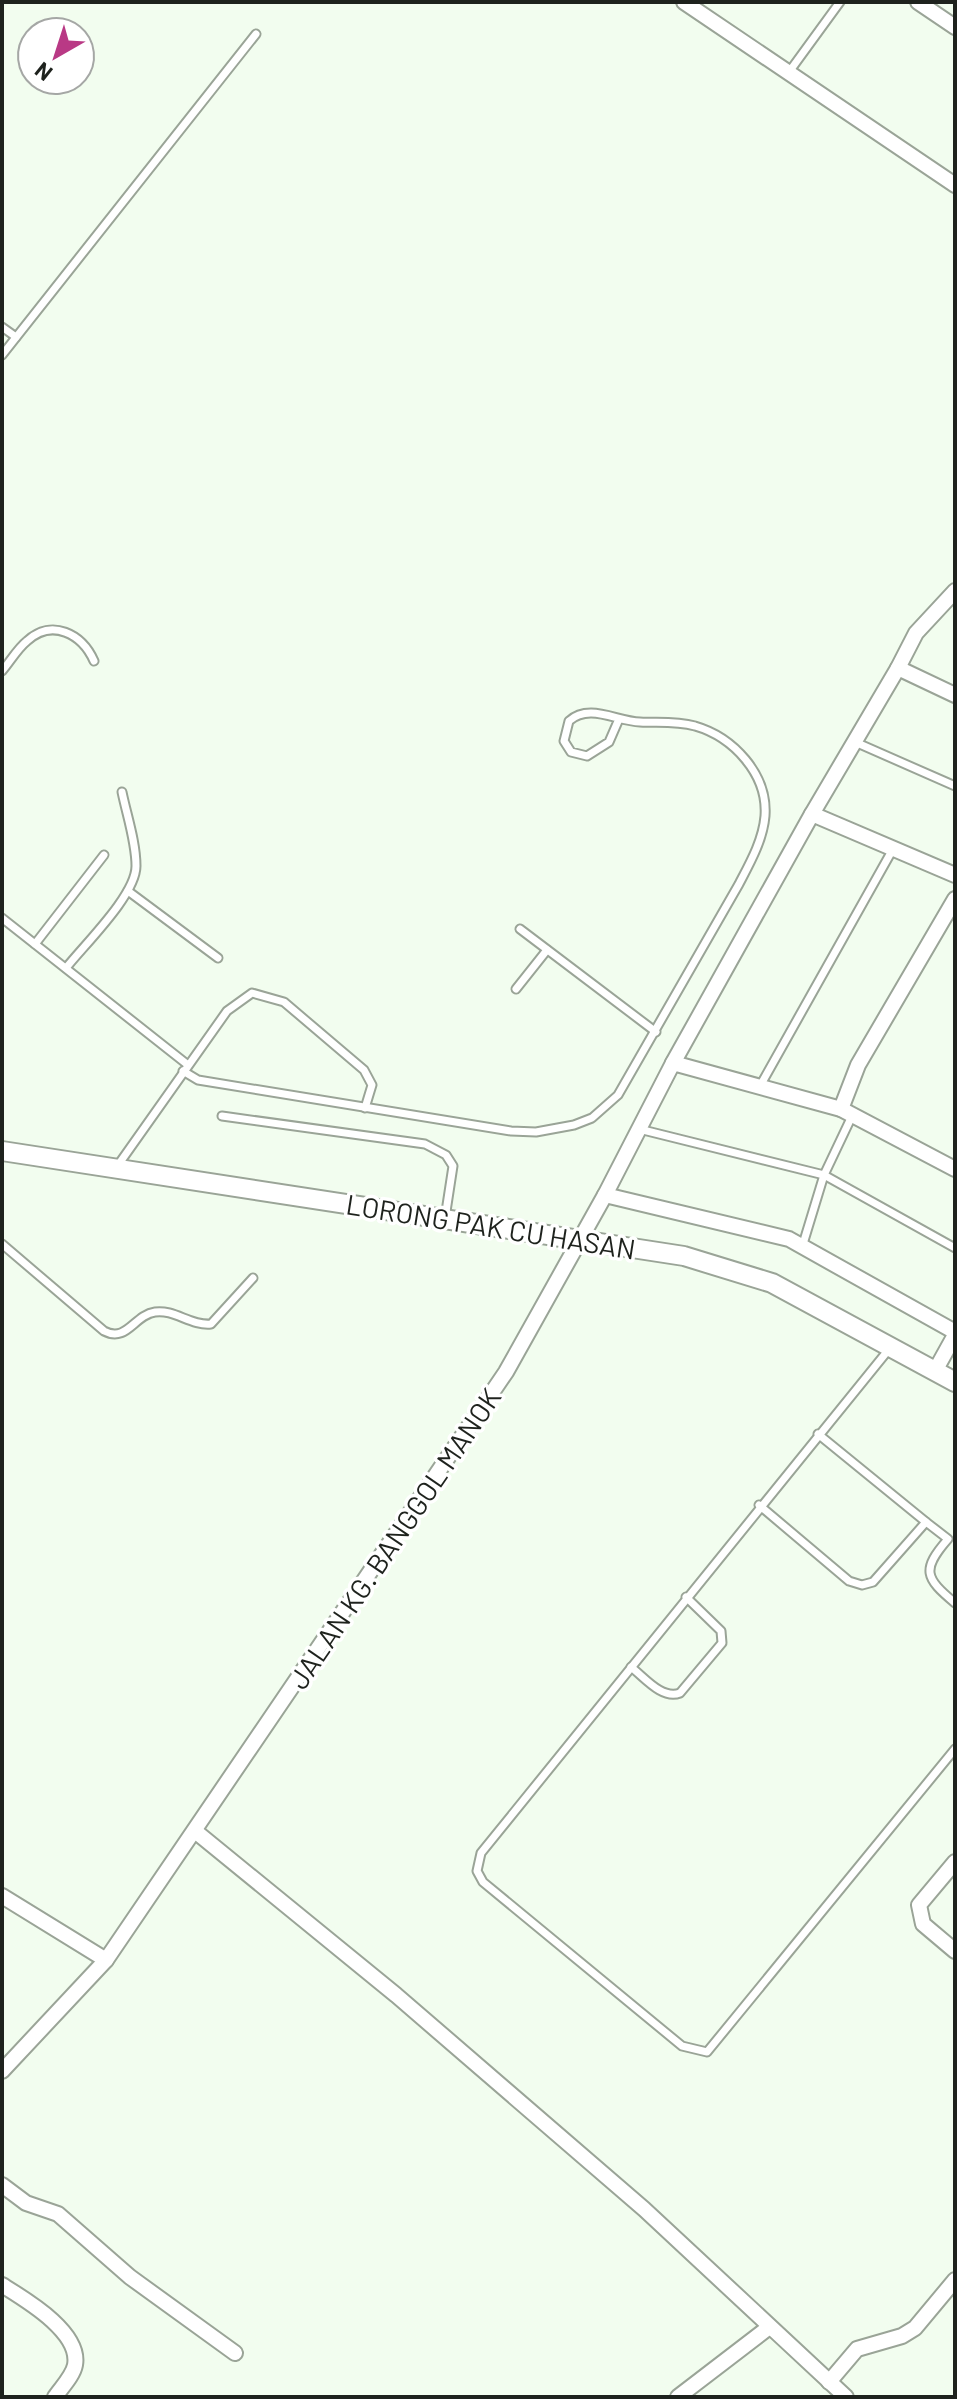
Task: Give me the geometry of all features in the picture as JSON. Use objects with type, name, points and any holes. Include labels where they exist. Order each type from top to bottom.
[{"type":"street","points":[[684,2],[955,185]]},
{"type":"street","points":[[918,2],[955,27]]},
{"type":"street","name":"JALAN KG. BANGGOL MANOK","points":[[2,2071],[106,1960],[506,1372],[583,1239],[673,1063],[916,633],[955,591]]},
{"type":"street","points":[[898,668],[955,695]]},
{"type":"street","points":[[812,814],[955,875]]},
{"type":"street","points":[[847,1112],[858,1065],[955,899]]},
{"type":"street","points":[[673,1063],[847,1112],[955,1169]]},
{"type":"street","name":"LORONG PAK CU HASAN","points":[[2,1151],[583,1239],[730,1267],[772,1283],[955,1382]]},
{"type":"street","points":[[605,1195],[769,1231],[803,1244],[955,1334],[935,1371]]},
{"type":"street","points":[[195,1831],[396,1995],[611,2180],[846,2397]]},
{"type":"street","points":[[955,1862],[919,1905],[923,1924],[955,1951]]},
{"type":"street","points":[[2,1896],[106,1960]]},
{"type":"street","points":[[2,2185],[26,2203],[58,2214],[130,2277],[235,2353]]},
{"type":"street","points":[[829,2382],[857,2349],[915,2328],[955,2280]]},
{"type":"street","points":[[2,2285],[61,2329],[73,2344],[75,2368],[55,2397]]},
{"type":"street","points":[[678,2397],[768,2328]]},
{"type":"lane","points":[[789,72],[840,2]]},
{"type":"lane","points":[[2,355],[256,34]]},
{"type":"lane","points":[[2,327],[16,337]]},
{"type":"lane","points":[[2,671],[26,641],[40,632],[69,632],[79,636],[94,661]]},
{"type":"lane","points":[[2,918],[198,1080],[500,1130],[557,1130],[592,1118],[607,1107],[624,1086],[754,855],[765,816],[764,798],[753,765],[717,737],[697,726],[619,719],[599,713],[576,715],[565,729],[564,741],[571,752],[587,756],[609,742],[619,719]]},
{"type":"lane","points":[[855,742],[955,786]]},
{"type":"lane","points":[[66,968],[128,891],[136,868],[122,792]]},
{"type":"lane","points":[[759,1088],[893,849]]},
{"type":"lane","points":[[35,944],[104,855]]},
{"type":"lane","points":[[128,891],[218,958]]},
{"type":"lane","points":[[520,929],[656,1032]]},
{"type":"lane","points":[[516,989],[547,950]]},
{"type":"lane","points":[[114,1170],[236,1001],[252,993],[284,1002],[364,1070],[372,1085],[365,1108]]},
{"type":"lane","points":[[803,1244],[847,1112]]},
{"type":"lane","points":[[222,1116],[425,1144],[439,1150],[453,1166],[445,1218]]},
{"type":"lane","points":[[639,1129],[824,1175],[955,1248]]},
{"type":"lane","points":[[2,1244],[104,1331],[114,1335],[125,1332],[154,1312],[165,1312],[193,1323],[211,1324],[253,1278]]},
{"type":"lane","points":[[891,1346],[759,1505],[481,1853],[477,1871],[483,1882],[690,2051],[707,2052],[955,1749]]},
{"type":"lane","points":[[818,1434],[952,1542],[932,1558],[929,1574],[934,1586],[955,1603]]},
{"type":"lane","points":[[759,1505],[849,1581],[862,1585],[873,1582],[926,1522]]},
{"type":"lane","points":[[631,1667],[665,1694],[673,1696],[680,1693],[722,1643],[721,1631],[686,1597]]}]
